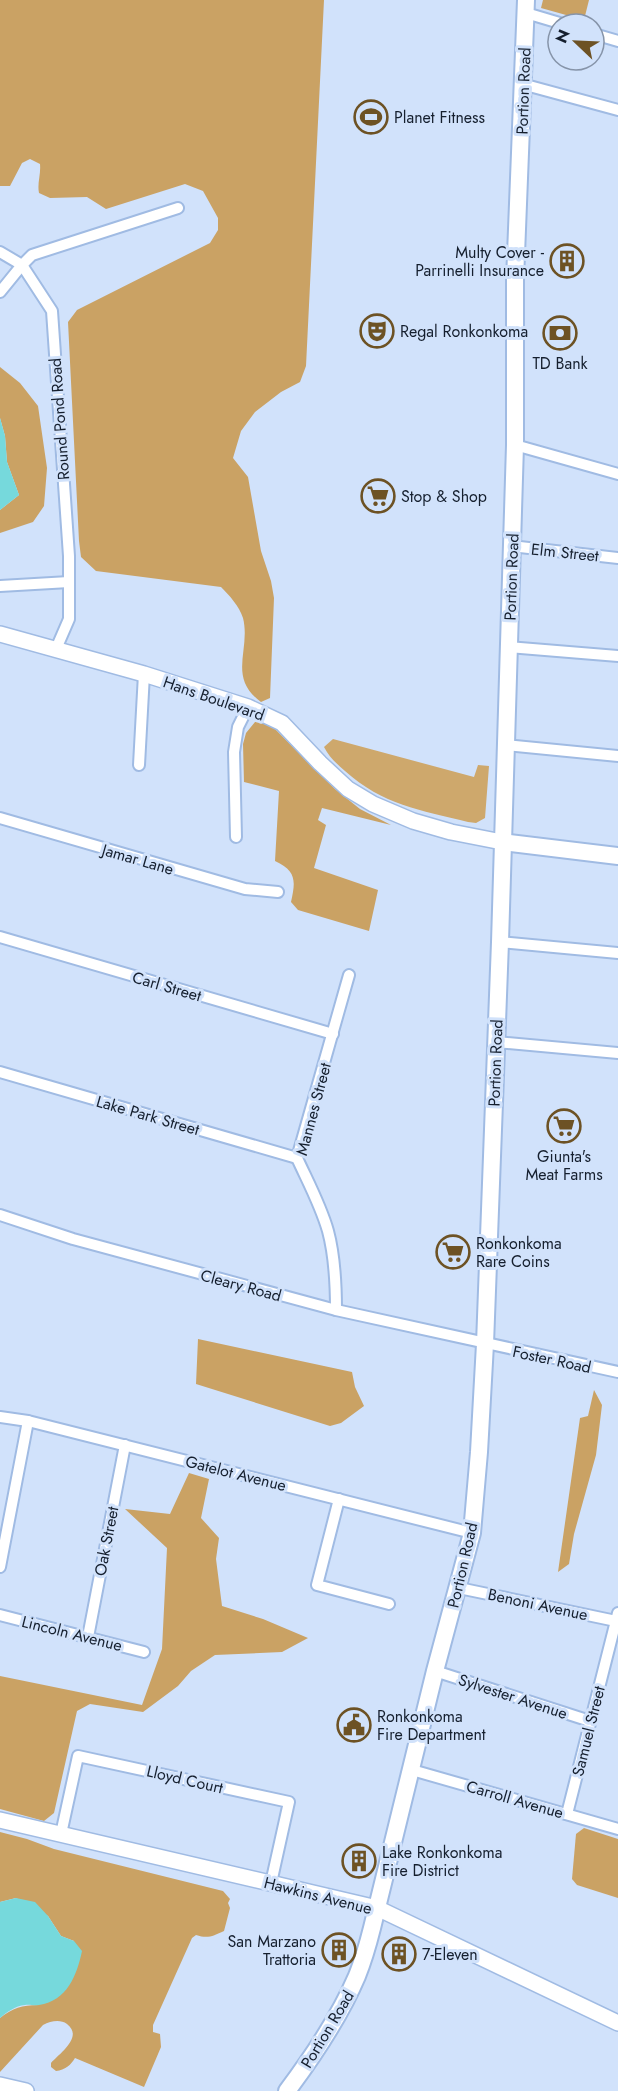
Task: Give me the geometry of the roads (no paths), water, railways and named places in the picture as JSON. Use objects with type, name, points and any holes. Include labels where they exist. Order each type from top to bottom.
[{"type":"main road","name":"Portion Road","points":[[287,2091],[322,2041],[359,1970],[377,1908],[435,1671],[472,1533],[485,1344],[500,942],[515,445],[515,280],[526,6]]},
{"type":"main road","points":[[502,842],[618,856]]},
{"type":"street","points":[[526,6],[546,16]]},
{"type":"street","points":[[522,84],[618,110]]},
{"type":"street","points":[[0,292],[32,255],[178,208]]},
{"type":"street","name":"Round Pond Road","points":[[0,252],[22,265],[52,311],[69,582],[69,619],[56,649]]},
{"type":"street","points":[[515,445],[618,474]]},
{"type":"street","name":"Elm Street","points":[[512,546],[618,558]]},
{"type":"street","points":[[0,586],[69,582]]},
{"type":"street","name":"Hans Boulevard","points":[[0,634],[248,707],[282,723],[348,789],[373,804],[413,821],[451,832],[502,842]]},
{"type":"street","points":[[508,647],[618,656]]},
{"type":"street","points":[[139,765],[144,675]]},
{"type":"street","points":[[236,837],[234,752],[238,727],[248,707]]},
{"type":"street","points":[[505,745],[618,756]]},
{"type":"street","name":"Jamar Lane","points":[[0,818],[245,889],[278,892]]},
{"type":"street","name":"Carl Street","points":[[0,937],[333,1034]]},
{"type":"street","points":[[500,942],[618,953]]},
{"type":"street","name":"Mannes Street","points":[[336,1310],[336,1273],[328,1231],[318,1202],[297,1158],[349,975]]},
{"type":"street","points":[[496,1042],[618,1053]]},
{"type":"street","name":"Lake Park Street","points":[[0,1072],[297,1158]]},
{"type":"street","name":"Cleary Road","points":[[0,1215],[73,1239],[336,1310],[485,1344]]},
{"type":"street","name":"Foster Road","points":[[485,1344],[618,1372]]},
{"type":"street","name":"Gatelot Avenue","points":[[0,1417],[28,1420],[472,1533]]},
{"type":"street","points":[[0,1567],[28,1420]]},
{"type":"street","name":"Oak Street","points":[[88,1637],[125,1444]]},
{"type":"street","points":[[339,1499],[317,1585],[389,1604]]},
{"type":"street","name":"Benoni Avenue","points":[[459,1588],[617,1617]]},
{"type":"street","name":"Lincoln Avenue","points":[[0,1615],[144,1652]]},
{"type":"street","name":"Samuel Street","points":[[567,1814],[617,1617]]},
{"type":"street","name":"Sylvester Avenue","points":[[435,1671],[590,1721]]},
{"type":"street","name":"Lloyd Court","points":[[61,1834],[78,1756],[289,1802],[271,1883]]},
{"type":"street","name":"Carroll Avenue","points":[[412,1770],[618,1829]]},
{"type":"street","name":"Hawkins Avenue","points":[[0,1820],[377,1908],[618,2024]]},
{"type":"street","points":[[0,2085],[26,2091]]},
{"type":"place","name":"Planet Fitness","points":[[371,117]]},
{"type":"place","name":"Multy Cover - Parrinelli Insurance","points":[[567,261]]},
{"type":"place","name":"Regal Ronkonkoma","points":[[377,331]]},
{"type":"place","name":"TD Bank","points":[[560,333]]},
{"type":"place","name":"Stop & Shop","points":[[378,496]]},
{"type":"place","name":"Giunta's Meat Farms","points":[[564,1126]]},
{"type":"place","name":"Ronkonkoma Rare Coins","points":[[453,1252]]},
{"type":"place","name":"Ronkonkoma Fire Department","points":[[354,1725]]},
{"type":"place","name":"Lake Ronkonkoma Fire District","points":[[359,1861]]},
{"type":"place","name":"San Marzano Trattoria","points":[[339,1950]]},
{"type":"place","name":"7-Eleven","points":[[399,1954]]}]
